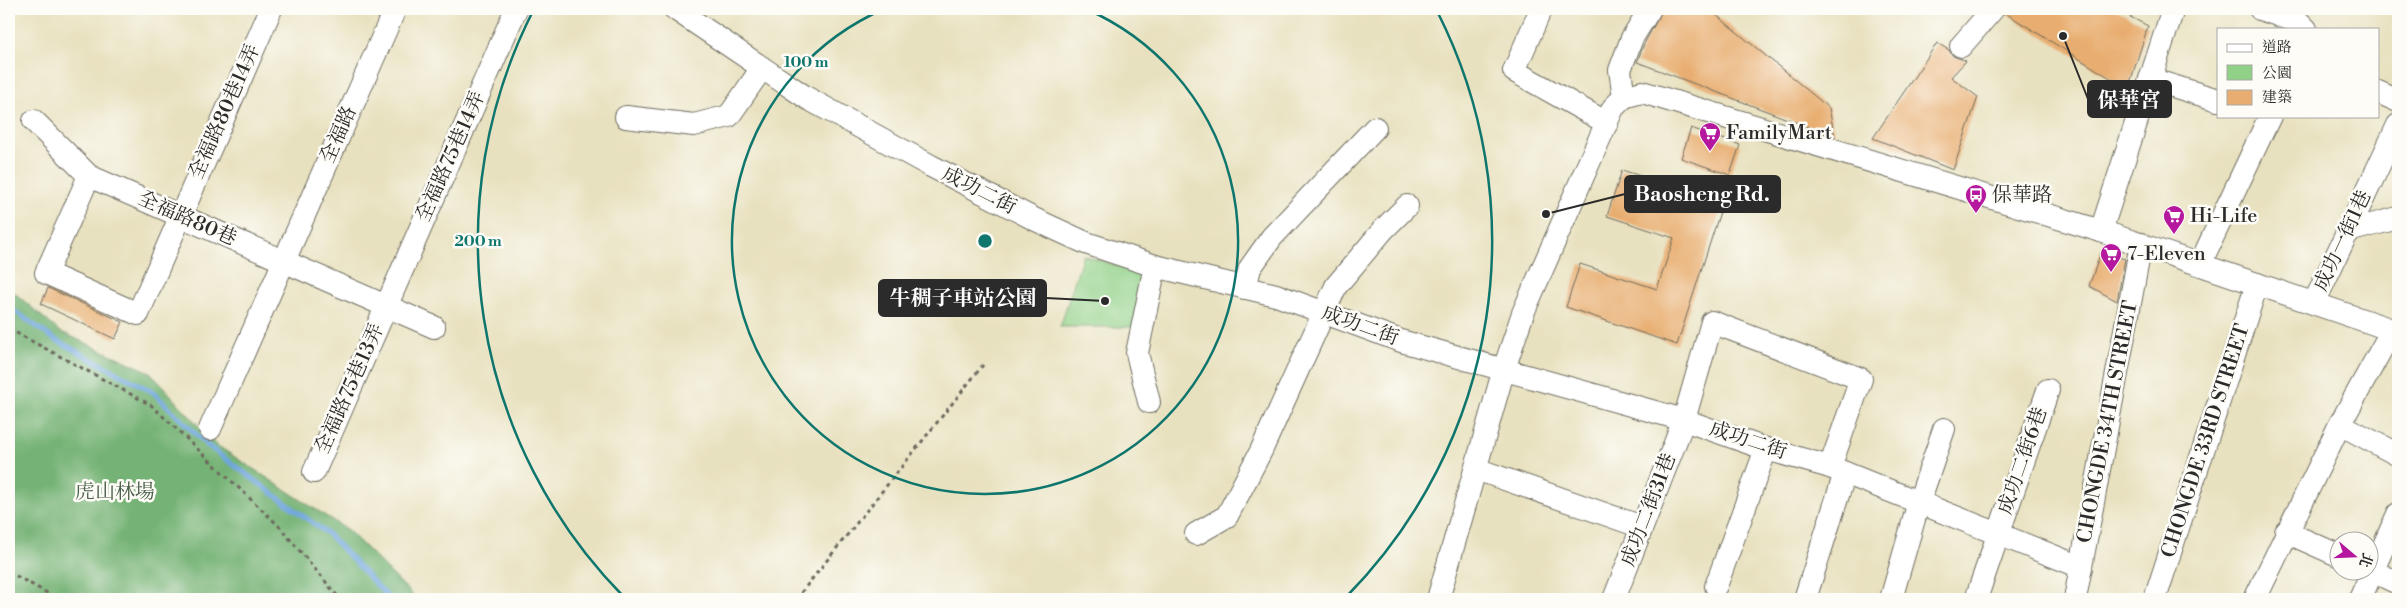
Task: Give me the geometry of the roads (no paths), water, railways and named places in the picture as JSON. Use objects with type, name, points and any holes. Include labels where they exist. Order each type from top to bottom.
[{"type":"street","name":"全福路80巷14弄","points":[[89,176],[46,272],[138,314],[271,9]]},
{"type":"street","name":"全福路","points":[[210,429],[395,9]]},
{"type":"street","name":"全福路75巷14弄","points":[[386,306],[516,9]]},
{"type":"street","name":"成功二街","points":[[674,9],[807,98],[930,166],[1036,220],[1086,243],[1155,266],[1276,295],[1402,341],[1684,420],[1766,449],[1838,470],[2081,567]]},
{"type":"street","points":[[1541,9],[1514,72],[1607,123]]},
{"type":"street","points":[[1624,96],[1620,70],[1632,38],[1650,9]]},
{"type":"street","points":[[1961,46],[1994,9]]},
{"type":"street","points":[[2101,230],[2173,9]]},
{"type":"street","points":[[2260,9],[2300,22],[2306,28]]},
{"type":"street","points":[[626,117],[694,125],[728,116],[762,68]]},
{"type":"street","points":[[2150,79],[2217,100]]},
{"type":"street","points":[[1438,599],[1504,369],[1523,313],[1613,108],[1624,96],[1642,92],[2101,230],[2395,331],[2340,424],[2255,599]]},
{"type":"street","points":[[2380,93],[2398,100]]},
{"type":"street","points":[[2200,264],[2269,118]]},
{"type":"street","name":"全福路80巷","points":[[34,121],[89,176],[284,261]]},
{"type":"street","name":"成功一街1巷","points":[[2314,303],[2398,125]]},
{"type":"street","points":[[1244,288],[1250,268],[1272,237],[1375,128]]},
{"type":"street","points":[[1196,534],[1227,516],[1261,450],[1336,286],[1383,230],[1407,206]]},
{"type":"street","points":[[2348,231],[2398,218]]},
{"type":"street","name":"CHONGDE 34TH STREET","points":[[2075,599],[2141,244]]},
{"type":"street","points":[[284,261],[434,327]]},
{"type":"street","points":[[1149,402],[1137,353],[1155,266]]},
{"type":"street","name":"CHONGDE 33RD STREET","points":[[2155,599],[2257,284]]},
{"type":"street","name":"全福路75巷13弄","points":[[314,472],[386,306]]},
{"type":"street","name":"成功二街31巷","points":[[1620,598],[1642,527],[1684,420],[1712,322],[1861,379],[1838,470]]},
{"type":"street","name":"成功二街6巷","points":[[1976,599],[2048,390]]},
{"type":"street","points":[[2340,424],[2398,455]]},
{"type":"street","points":[[1891,599],[1919,502],[1944,429]]},
{"type":"street","points":[[1716,586],[1766,449]]},
{"type":"street","points":[[1476,469],[1642,527]]},
{"type":"street","points":[[1805,599],[1838,470]]},
{"type":"street","points":[[2380,550],[2398,514]]},
{"type":"street","points":[[2286,532],[2330,552]]},
{"type":"street","points":[[2380,575],[2398,583]]},
{"type":"street","points":[[2360,599],[2367,580]]},
{"type":"waterway","points":[[9,307],[54,339],[153,392],[208,446],[328,534],[390,599]]},
{"type":"place","name":"保華宮","points":[[2063,36]]},
{"type":"place","name":"FamilyMart","points":[[1710,152]]},
{"type":"place","name":"Baosheng Rd.","points":[[1546,214]]},
{"type":"place","name":"保華路","points":[[1976,214]]},
{"type":"place","name":"Hi-Life","points":[[2174,235]]},
{"type":"place","name":"7-Eleven","points":[[2111,273]]},
{"type":"place","name":"牛稠子車站公園","points":[[1105,301]]},
{"type":"park label","name":"虎山林場","points":[[115,492]]}]
